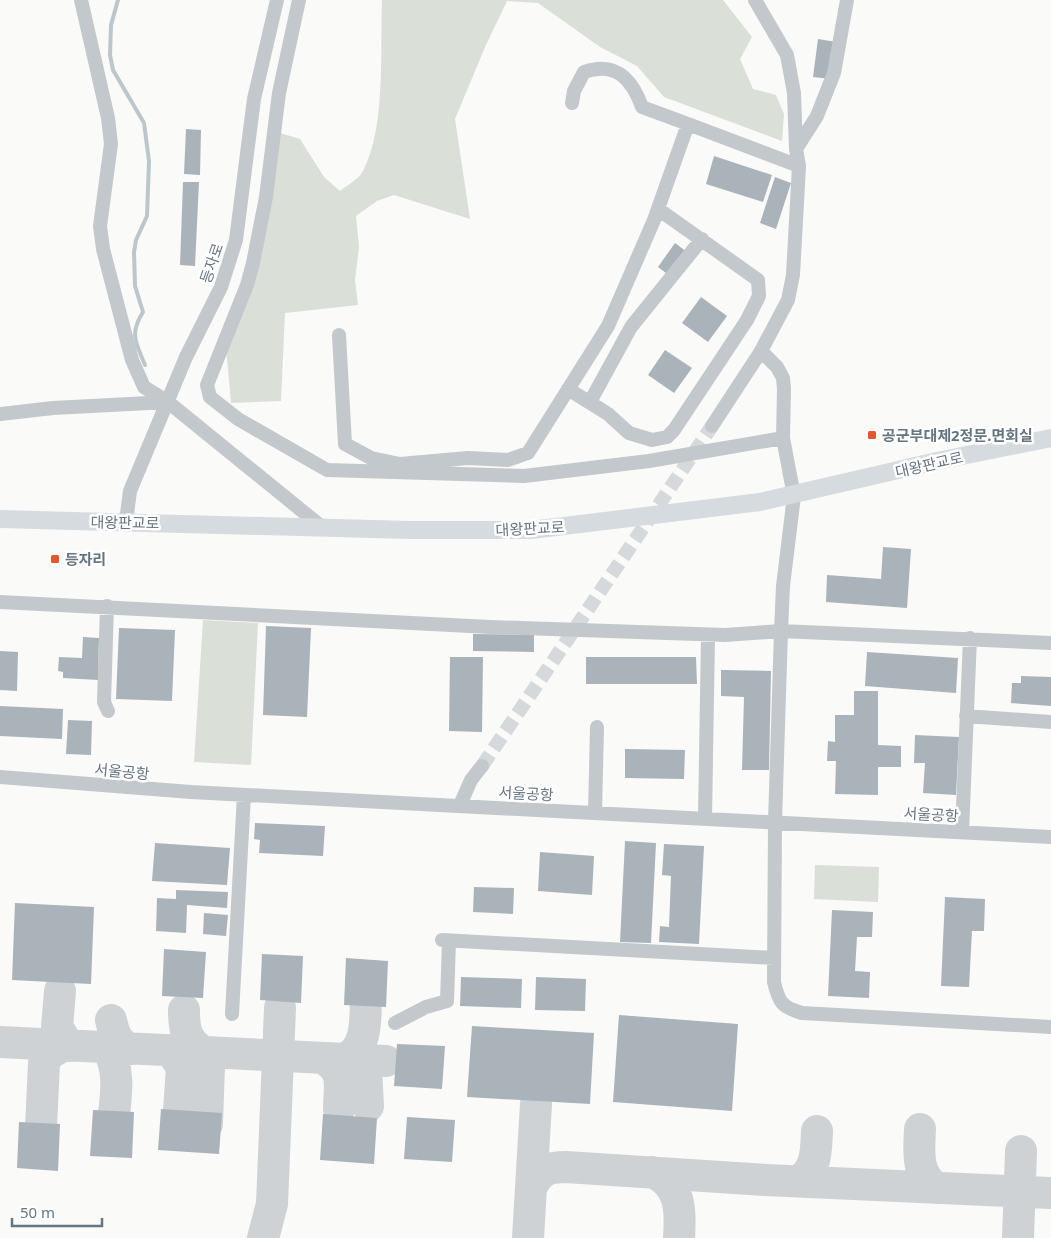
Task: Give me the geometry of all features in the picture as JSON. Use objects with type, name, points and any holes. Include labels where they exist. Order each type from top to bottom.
[{"type":"main road","name":"대왕판교로","points":[[0,519],[531,530],[666,516],[794,496],[937,461],[1051,438]]},
{"type":"street","points":[[81,0],[108,118],[111,144],[100,226],[103,249],[132,360],[144,387],[168,402],[322,527]]},
{"type":"street","name":"등자로","points":[[126,522],[130,491],[186,357],[221,287],[236,240],[254,99],[276,0]]},
{"type":"street","points":[[298,0],[279,93],[266,197],[253,263],[247,285],[207,385],[210,397],[238,419],[327,470],[524,476],[649,461],[783,438]]},
{"type":"street","points":[[712,426],[761,351],[788,300],[792,275],[799,166],[796,150],[794,93],[786,55],[770,23],[755,0]]},
{"type":"street","points":[[796,150],[817,116],[834,73],[846,0]]},
{"type":"street","points":[[572,103],[574,91],[584,72],[594,68],[610,70],[626,76],[636,91],[642,107],[799,166]]},
{"type":"street","points":[[339,335],[345,444],[371,458],[400,464],[468,458],[508,460],[528,452],[608,326],[639,260],[688,124]]},
{"type":"street","points":[[568,389],[608,414],[629,433],[652,440],[667,437],[674,430],[748,320],[759,296],[758,280],[658,209]]},
{"type":"street","points":[[590,402],[631,327],[702,239]]},
{"type":"street","points":[[761,351],[777,367],[782,378],[784,390],[783,438],[794,496],[783,586],[781,631],[775,822],[774,982],[778,999],[787,1008],[802,1013],[1051,1027]]},
{"type":"street","points":[[0,414],[54,408],[168,402]]},
{"type":"street","points":[[0,602],[490,627],[708,635],[781,631],[1051,643]]},
{"type":"street","points":[[106,606],[104,702],[108,711]]},
{"type":"street","points":[[705,818],[708,635]]},
{"type":"street","points":[[962,832],[970,638]]},
{"type":"street","points":[[966,716],[1051,722]]},
{"type":"street","points":[[595,812],[597,727]]},
{"type":"street","points":[[460,806],[471,780],[482,766]]},
{"type":"street","name":"서울공항","points":[[0,777],[138,789],[1051,837]]},
{"type":"street","points":[[232,1014],[244,795]]},
{"type":"street","points":[[394,1023],[426,1006],[447,1000],[446,940],[774,958]]},
{"type":"shaded area","points":[[382,0],[723,0],[752,37],[740,59],[753,89],[776,95],[784,114],[782,141],[664,97],[637,66],[600,47],[538,3],[507,1],[485,47],[455,119],[470,219],[394,195],[377,201],[356,216],[359,247],[355,280],[358,305],[285,313],[281,401],[231,403],[226,347],[277,132],[300,139],[324,177],[340,191],[361,174],[370,153],[379,111]]},
{"type":"shaded area","points":[[203,620],[258,623],[251,765],[194,762]]},
{"type":"shaded area","points":[[815,865],[879,867],[878,902],[814,899]]},
{"type":"building","points":[[818,39],[836,42],[831,79],[813,77]]},
{"type":"building","points":[[186,129],[201,130],[200,175],[184,174]]},
{"type":"building","points":[[714,156],[772,175],[763,202],[706,184]]},
{"type":"building","points":[[775,177],[791,183],[776,229],[760,223]]},
{"type":"building","points":[[183,182],[199,182],[195,266],[180,265]]},
{"type":"building","points":[[675,243],[687,252],[670,276],[658,267]]},
{"type":"building","points":[[701,297],[727,316],[708,342],[682,323]]},
{"type":"building","points":[[665,350],[692,368],[674,393],[648,375]]},
{"type":"building","points":[[883,547],[911,549],[907,608],[826,602],[827,575],[881,579]]},
{"type":"building","points":[[266,626],[311,628],[307,717],[263,715]]},
{"type":"building","points":[[119,628],[175,630],[172,701],[116,699]]},
{"type":"building","points":[[473,634],[534,635],[534,652],[473,651]]},
{"type":"building","points":[[83,637],[99,638],[98,680],[63,678],[63,672],[58,671],[59,657],[82,658]]},
{"type":"building","points":[[0,651],[18,652],[17,691],[0,690]]},
{"type":"building","points":[[867,652],[958,658],[956,693],[865,686]]},
{"type":"building","points":[[450,657],[483,657],[482,732],[449,731]]},
{"type":"building","points":[[586,657],[696,657],[697,684],[586,684]]},
{"type":"building","points":[[721,670],[771,671],[769,770],[742,770],[744,697],[721,696]]},
{"type":"building","points":[[1021,676],[1051,677],[1051,706],[1011,703],[1012,683],[1021,683]]},
{"type":"building","points":[[854,691],[878,691],[878,745],[901,746],[901,767],[878,767],[878,795],[835,794],[836,761],[827,761],[828,741],[835,742],[835,715],[854,715]]},
{"type":"building","points":[[0,706],[63,709],[62,739],[0,736]]},
{"type":"building","points":[[68,720],[92,721],[91,755],[66,754]]},
{"type":"building","points":[[915,735],[959,737],[956,795],[923,793],[925,763],[914,763]]},
{"type":"building","points":[[625,749],[685,750],[684,779],[625,778]]},
{"type":"building","points":[[255,823],[325,826],[323,856],[259,853],[260,840],[254,839]]},
{"type":"building","points":[[625,841],[656,843],[651,943],[620,942]]},
{"type":"building","points":[[155,843],[230,848],[227,885],[152,881]]},
{"type":"building","points":[[664,844],[704,846],[699,944],[659,942],[660,926],[669,927],[671,876],[662,875]]},
{"type":"building","points":[[540,852],[594,856],[592,895],[538,891]]},
{"type":"building","points":[[474,887],[514,888],[513,914],[473,912]]},
{"type":"building","points":[[176,890],[228,892],[227,908],[187,905],[186,933],[156,931],[157,898],[176,899]]},
{"type":"building","points":[[945,897],[985,899],[984,931],[972,931],[969,987],[941,986]]},
{"type":"building","points":[[15,903],[94,907],[91,984],[12,980]]},
{"type":"building","points":[[832,910],[873,912],[872,937],[857,937],[855,971],[870,972],[869,998],[828,996]]},
{"type":"building","points":[[204,913],[228,915],[226,936],[203,934]]},
{"type":"building","points":[[164,949],[206,952],[203,998],[162,996]]},
{"type":"building","points":[[262,954],[303,956],[301,1003],[260,1000]]},
{"type":"building","points":[[346,958],[388,961],[386,1007],[344,1005]]},
{"type":"building","points":[[461,977],[522,979],[521,1008],[460,1006]]},
{"type":"building","points":[[536,977],[586,979],[585,1011],[535,1010]]},
{"type":"building","points":[[619,1015],[738,1024],[732,1111],[613,1102]]},
{"type":"building","points":[[472,1026],[594,1033],[590,1104],[467,1097]]},
{"type":"building","points":[[397,1044],[445,1046],[442,1089],[394,1086]]},
{"type":"building","points":[[161,1109],[222,1113],[219,1154],[158,1150]]},
{"type":"building","points":[[93,1110],[134,1112],[132,1158],[90,1156]]},
{"type":"building","points":[[323,1114],[377,1118],[374,1164],[320,1160]]},
{"type":"building","points":[[407,1117],[455,1120],[452,1162],[404,1159]]},
{"type":"building","points":[[19,1122],[60,1124],[58,1171],[17,1168]]},
{"type":"waterway","points":[[118,0],[111,25],[110,55],[113,70],[144,123],[149,161],[147,216],[136,240],[134,252],[135,286],[143,312],[136,326],[135,338],[145,365]]},
{"type":"taxiway","points":[[60,991],[57,1027],[69,1046]]},
{"type":"taxiway","points":[[344,1060],[358,1048],[362,1040],[366,994]]},
{"type":"taxiway","points":[[263,1238],[272,1204],[280,1008]]},
{"type":"taxiway","points":[[184,1010],[187,1034],[197,1048],[203,1052]]},
{"type":"taxiway","points":[[111,1020],[116,1037],[130,1049]]},
{"type":"taxiway","points":[[0,1042],[386,1061]]},
{"type":"taxiway","points":[[40,1148],[44,1063],[49,1054],[64,1045]]},
{"type":"taxiway","points":[[107,1048],[112,1058],[116,1078],[116,1100],[112,1133]]},
{"type":"taxiway","points":[[170,1050],[182,1067],[178,1125]]},
{"type":"taxiway","points":[[186,1062],[198,1052],[209,1064],[207,1124]]},
{"type":"taxiway","points":[[323,1058],[335,1068],[340,1080],[339,1109]]},
{"type":"taxiway","points":[[356,1060],[366,1068],[368,1106]]},
{"type":"taxiway","points":[[528,1238],[536,1104]]},
{"type":"taxiway","points":[[920,1129],[920,1162],[925,1176],[936,1188]]},
{"type":"taxiway","points":[[799,1181],[805,1176],[812,1165],[816,1152],[817,1131]]},
{"type":"taxiway","points":[[1018,1238],[1021,1151]]},
{"type":"taxiway","points":[[532,1186],[538,1176],[546,1170],[566,1167],[766,1180],[1051,1193]]},
{"type":"taxiway","points":[[652,1172],[662,1177],[674,1191],[679,1208],[679,1238]]},
{"type":"tunnel","points":[[482,766],[712,426]]},
{"type":"place","name":"공군부대제2정문.면회실","points":[[872,435]]},
{"type":"place","name":"등자리","points":[[55,559]]}]
